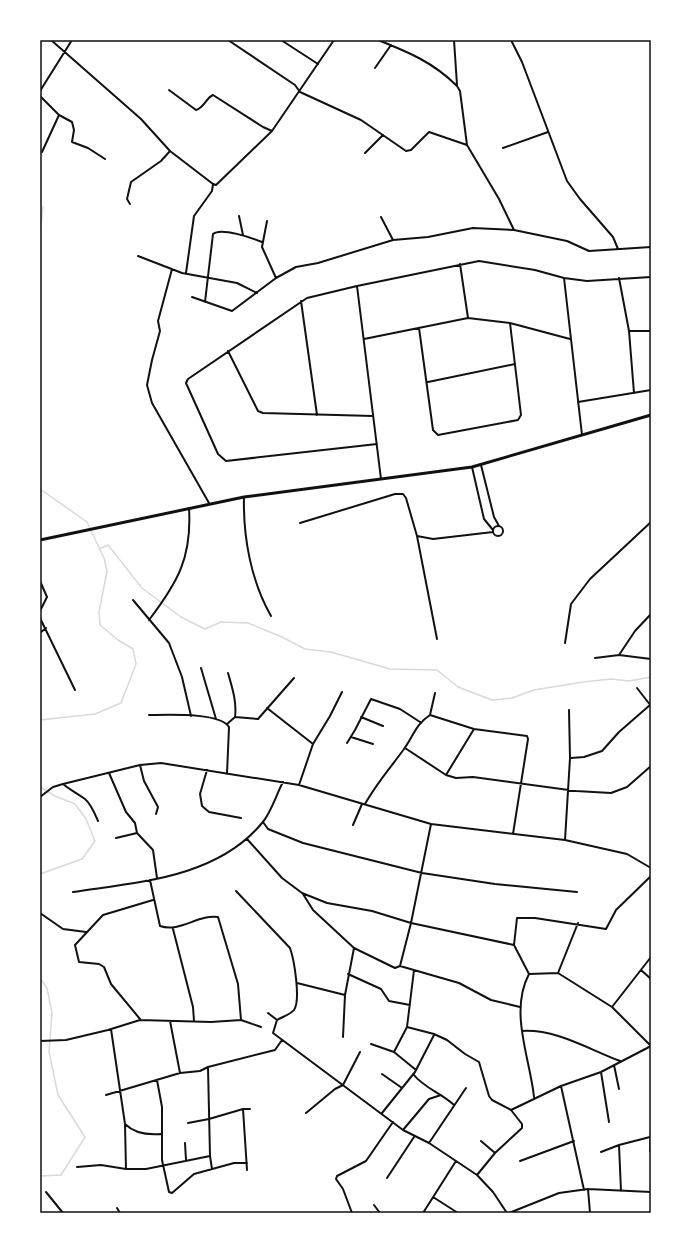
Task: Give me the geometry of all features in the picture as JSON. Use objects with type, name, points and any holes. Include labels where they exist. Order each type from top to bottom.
[{"type":"street","points":[[51,40],[141,119],[170,151],[213,184]]},
{"type":"street","points":[[40,91],[66,52],[72,40]]},
{"type":"street","points":[[228,40],[295,85],[300,92],[346,112],[406,151],[411,150],[429,132],[468,145]]},
{"type":"street","points":[[281,40],[318,64]]},
{"type":"street","points":[[213,184],[218,183],[272,131],[334,40]]},
{"type":"street","points":[[378,40],[399,47],[423,60],[457,86],[460,91],[468,145],[500,199],[514,230]]},
{"type":"street","points":[[454,40],[457,86]]},
{"type":"street","points":[[511,40],[522,62],[567,182],[613,237],[618,250]]},
{"type":"street","points":[[375,68],[390,45]]},
{"type":"street","points":[[168,90],[196,110],[199,109],[210,96],[213,95],[263,127],[272,131]]},
{"type":"street","points":[[40,96],[59,115],[72,122],[74,125],[72,142],[88,148],[105,159]]},
{"type":"street","points":[[42,152],[59,115]]},
{"type":"street","points":[[503,148],[548,132]]},
{"type":"street","points":[[365,153],[383,135]]},
{"type":"street","points":[[130,204],[128,199],[130,182],[161,160],[170,151]]},
{"type":"street","points":[[186,273],[194,216],[212,191],[213,184]]},
{"type":"street","points":[[239,216],[243,235]]},
{"type":"street","points":[[381,217],[393,240]]},
{"type":"street","points":[[268,221],[262,247],[276,278]]},
{"type":"street","points":[[192,297],[232,311],[258,293],[276,278],[296,267],[318,263],[393,240],[428,237],[473,228],[514,230],[567,241],[589,251],[651,247]]},
{"type":"street","points":[[205,302],[213,234],[218,231],[243,235],[262,242]]},
{"type":"street","points":[[138,256],[186,273],[208,276],[237,283],[258,293]]},
{"type":"street","points":[[377,444],[232,461],[222,459],[218,454],[186,383],[188,379],[306,298],[357,286],[479,261],[536,270],[564,278],[587,281],[651,277]]},
{"type":"street","points":[[460,264],[468,318]]},
{"type":"street","points":[[172,269],[158,321],[160,330],[147,385],[152,403],[210,503]]},
{"type":"street","points":[[564,278],[582,435]]},
{"type":"street","points":[[619,278],[629,331],[634,393]]},
{"type":"street","points":[[357,286],[381,479]]},
{"type":"street","points":[[301,301],[317,415]]},
{"type":"street","points":[[364,339],[468,318],[510,323],[570,339]]},
{"type":"street","points":[[419,328],[428,382],[433,430],[438,435],[518,420],[521,415],[510,323]]},
{"type":"street","points":[[629,331],[651,331]]},
{"type":"street","points":[[228,351],[258,411],[263,413],[373,416]]},
{"type":"street","points":[[428,382],[515,364]]},
{"type":"street","points":[[578,402],[651,390]]},
{"type":"street","points":[[40,540],[244,497],[472,467],[651,415]]},
{"type":"street","points":[[472,467],[484,519],[497,536],[502,534],[503,529],[499,526],[494,517],[481,465]]},
{"type":"street","points":[[300,523],[395,494],[403,494],[406,498],[417,536],[437,639]]},
{"type":"street","points":[[244,497],[243,517],[254,574],[261,599],[271,616]]},
{"type":"street","points":[[149,620],[173,587],[188,544],[190,530],[189,508]]},
{"type":"street","points":[[565,643],[571,604],[590,580],[651,522]]},
{"type":"street","points":[[417,536],[433,539],[493,531],[499,526]]},
{"type":"street","points":[[40,581],[47,596],[40,612]]},
{"type":"street","points":[[133,600],[169,643],[182,677],[191,716]]},
{"type":"street","points":[[620,656],[635,631],[651,614]]},
{"type":"street","points":[[40,618],[75,690]]},
{"type":"street","points":[[40,633],[46,628]]},
{"type":"street","points":[[595,658],[620,656],[651,659]]},
{"type":"street","points":[[201,668],[216,720]]},
{"type":"street","points":[[228,673],[234,697],[235,717]]},
{"type":"street","points":[[227,724],[235,717],[258,719],[294,678]]},
{"type":"street","points":[[570,758],[595,755],[602,751],[624,727],[650,706],[637,688]]},
{"type":"street","points":[[299,785],[313,744],[330,716],[342,692]]},
{"type":"street","points":[[353,824],[373,790],[405,748],[420,722],[430,715],[435,693]]},
{"type":"street","points":[[346,743],[351,737],[371,699],[400,709],[420,722]]},
{"type":"street","points":[[267,708],[313,744]]},
{"type":"street","points":[[564,840],[570,758],[569,710]]},
{"type":"street","points":[[149,715],[191,716],[216,720],[227,724]]},
{"type":"street","points":[[430,715],[474,729],[527,736],[528,739],[513,834]]},
{"type":"street","points":[[361,717],[383,726]]},
{"type":"street","points":[[227,724],[229,727],[227,774]]},
{"type":"street","points":[[446,775],[474,729]]},
{"type":"street","points":[[351,737],[373,744]]},
{"type":"street","points":[[405,748],[446,775],[456,778],[473,777],[576,791],[611,793],[627,788],[651,767]]},
{"type":"street","points":[[40,797],[53,787],[63,784],[140,765],[161,763],[299,785],[431,824],[466,830],[564,840],[627,854],[651,868]]},
{"type":"street","points":[[140,765],[144,781],[158,807],[156,814]]},
{"type":"street","points":[[207,770],[200,794],[202,806],[209,812],[241,818]]},
{"type":"street","points":[[109,773],[126,812],[135,823],[137,833],[153,850],[157,878]]},
{"type":"street","points":[[73,892],[150,880],[208,864],[247,839],[263,822],[282,782]]},
{"type":"street","points":[[63,784],[71,792],[85,799],[93,810],[98,821]]},
{"type":"street","points":[[263,822],[268,829],[303,843],[422,873],[496,884],[577,892]]},
{"type":"street","points":[[400,966],[422,873],[431,824]]},
{"type":"street","points":[[116,838],[137,833]]},
{"type":"street","points":[[247,839],[282,878],[302,893],[328,903],[372,911],[411,923],[514,945]]},
{"type":"street","points":[[534,1098],[532,1075],[522,1032],[520,1007],[524,983],[528,974],[514,945],[517,918],[535,918],[578,923],[606,929],[616,910],[651,876]]},
{"type":"street","points":[[150,880],[158,924],[162,927],[173,928],[218,917],[238,984],[242,1020]]},
{"type":"street","points":[[236,891],[290,948],[294,959],[297,983],[294,1010],[278,1020],[272,1032],[403,1130],[414,1137],[429,1143],[477,1175],[493,1192],[508,1213],[559,1193],[588,1189],[651,1192]]},
{"type":"street","points":[[302,893],[313,910],[354,948],[395,968],[400,966],[459,983],[491,1000],[520,1007]]},
{"type":"street","points":[[140,1020],[111,984],[104,967],[99,964],[79,962],[75,945],[103,916],[153,900]]},
{"type":"street","points":[[40,913],[63,928],[86,932]]},
{"type":"street","points":[[558,973],[578,923]]},
{"type":"street","points":[[173,928],[193,1007],[194,1021]]},
{"type":"street","points":[[343,1037],[344,995],[354,948]]},
{"type":"street","points":[[612,1007],[651,957]]},
{"type":"street","points":[[394,1052],[407,1027],[414,970]]},
{"type":"street","points":[[641,970],[651,979]]},
{"type":"street","points":[[511,1110],[561,1086],[601,1072],[651,1046],[612,1007],[558,973],[528,974]]},
{"type":"street","points":[[348,974],[380,989],[388,1000],[410,1005]]},
{"type":"street","points":[[297,983],[344,995]]},
{"type":"street","points":[[268,1012],[278,1020]]},
{"type":"street","points":[[40,1041],[66,1040],[140,1020],[211,1022],[242,1020],[261,1027]]},
{"type":"street","points":[[170,1021],[180,1073]]},
{"type":"street","points":[[407,1027],[434,1034],[447,1040],[464,1054],[479,1062],[489,1096],[492,1100],[511,1110],[522,1124],[522,1128],[495,1153],[477,1175]]},
{"type":"street","points":[[111,1029],[119,1092],[125,1124],[126,1169]]},
{"type":"street","points":[[522,1032],[537,1030],[555,1034],[620,1061]]},
{"type":"street","points":[[382,1113],[416,1070],[434,1034]]},
{"type":"street","points":[[106,1095],[180,1073],[200,1071],[208,1067],[274,1050],[282,1040]]},
{"type":"street","points":[[371,1044],[394,1052],[416,1070]]},
{"type":"street","points":[[306,1113],[335,1089],[343,1085],[360,1052]]},
{"type":"street","points":[[614,1066],[619,1089]]},
{"type":"street","points":[[208,1067],[210,1156],[212,1169]]},
{"type":"street","points":[[601,1072],[609,1122]]},
{"type":"street","points":[[382,1074],[402,1088]]},
{"type":"street","points":[[413,1074],[419,1082],[454,1104]]},
{"type":"street","points":[[157,1080],[162,1107],[161,1134],[163,1166],[169,1192],[171,1193],[194,1174],[234,1163],[247,1163]]},
{"type":"street","points":[[561,1086],[584,1190]]},
{"type":"street","points":[[429,1143],[466,1088]]},
{"type":"street","points":[[403,1130],[412,1118],[433,1097],[435,1092]]},
{"type":"street","points":[[433,1097],[441,1095]]},
{"type":"street","points":[[243,1109],[247,1170]]},
{"type":"street","points":[[188,1123],[209,1119],[243,1109],[250,1109]]},
{"type":"street","points":[[352,1213],[348,1200],[336,1179],[337,1176],[366,1160],[394,1122]]},
{"type":"street","points":[[125,1124],[128,1127],[146,1134],[161,1134]]},
{"type":"street","points":[[650,1151],[651,1130]]},
{"type":"street","points":[[387,1178],[414,1137]]},
{"type":"street","points":[[601,1152],[618,1145],[650,1137]]},
{"type":"street","points":[[482,1141],[495,1153]]},
{"type":"street","points":[[520,1161],[574,1141]]},
{"type":"street","points":[[185,1143],[186,1160]]},
{"type":"street","points":[[618,1145],[621,1191]]},
{"type":"street","points":[[77,1167],[101,1165],[126,1169],[163,1166],[210,1156]]},
{"type":"street","points":[[423,1213],[456,1161]]},
{"type":"street","points":[[588,1189],[590,1213]]},
{"type":"street","points":[[46,1192],[63,1213]]},
{"type":"street","points":[[433,1197],[458,1213]]},
{"type":"street","points":[[374,1205],[380,1213]]},
{"type":"street","points":[[117,1208],[120,1213]]},
{"type":"street","points":[[58,1213],[61,1210]]},
{"type":"waterway","points":[[40,205],[43,207],[40,235]]},
{"type":"waterway","points":[[40,489],[87,522],[104,558],[107,571],[99,612],[100,625],[118,640],[133,649],[136,664],[121,703],[95,714],[40,720]]},
{"type":"waterway","points":[[99,549],[108,545],[142,588],[181,617],[205,629],[221,622],[248,623],[282,637],[305,649],[331,652],[390,669],[437,670],[458,687],[492,700],[512,698],[534,690],[583,682],[611,679],[629,681],[651,677]]},
{"type":"waterway","points":[[40,787],[55,796],[75,804],[86,819],[95,841],[82,859],[40,874]]},
{"type":"waterway","points":[[40,978],[47,988],[52,1013],[49,1052],[58,1095],[85,1137],[61,1175],[40,1176]]}]
